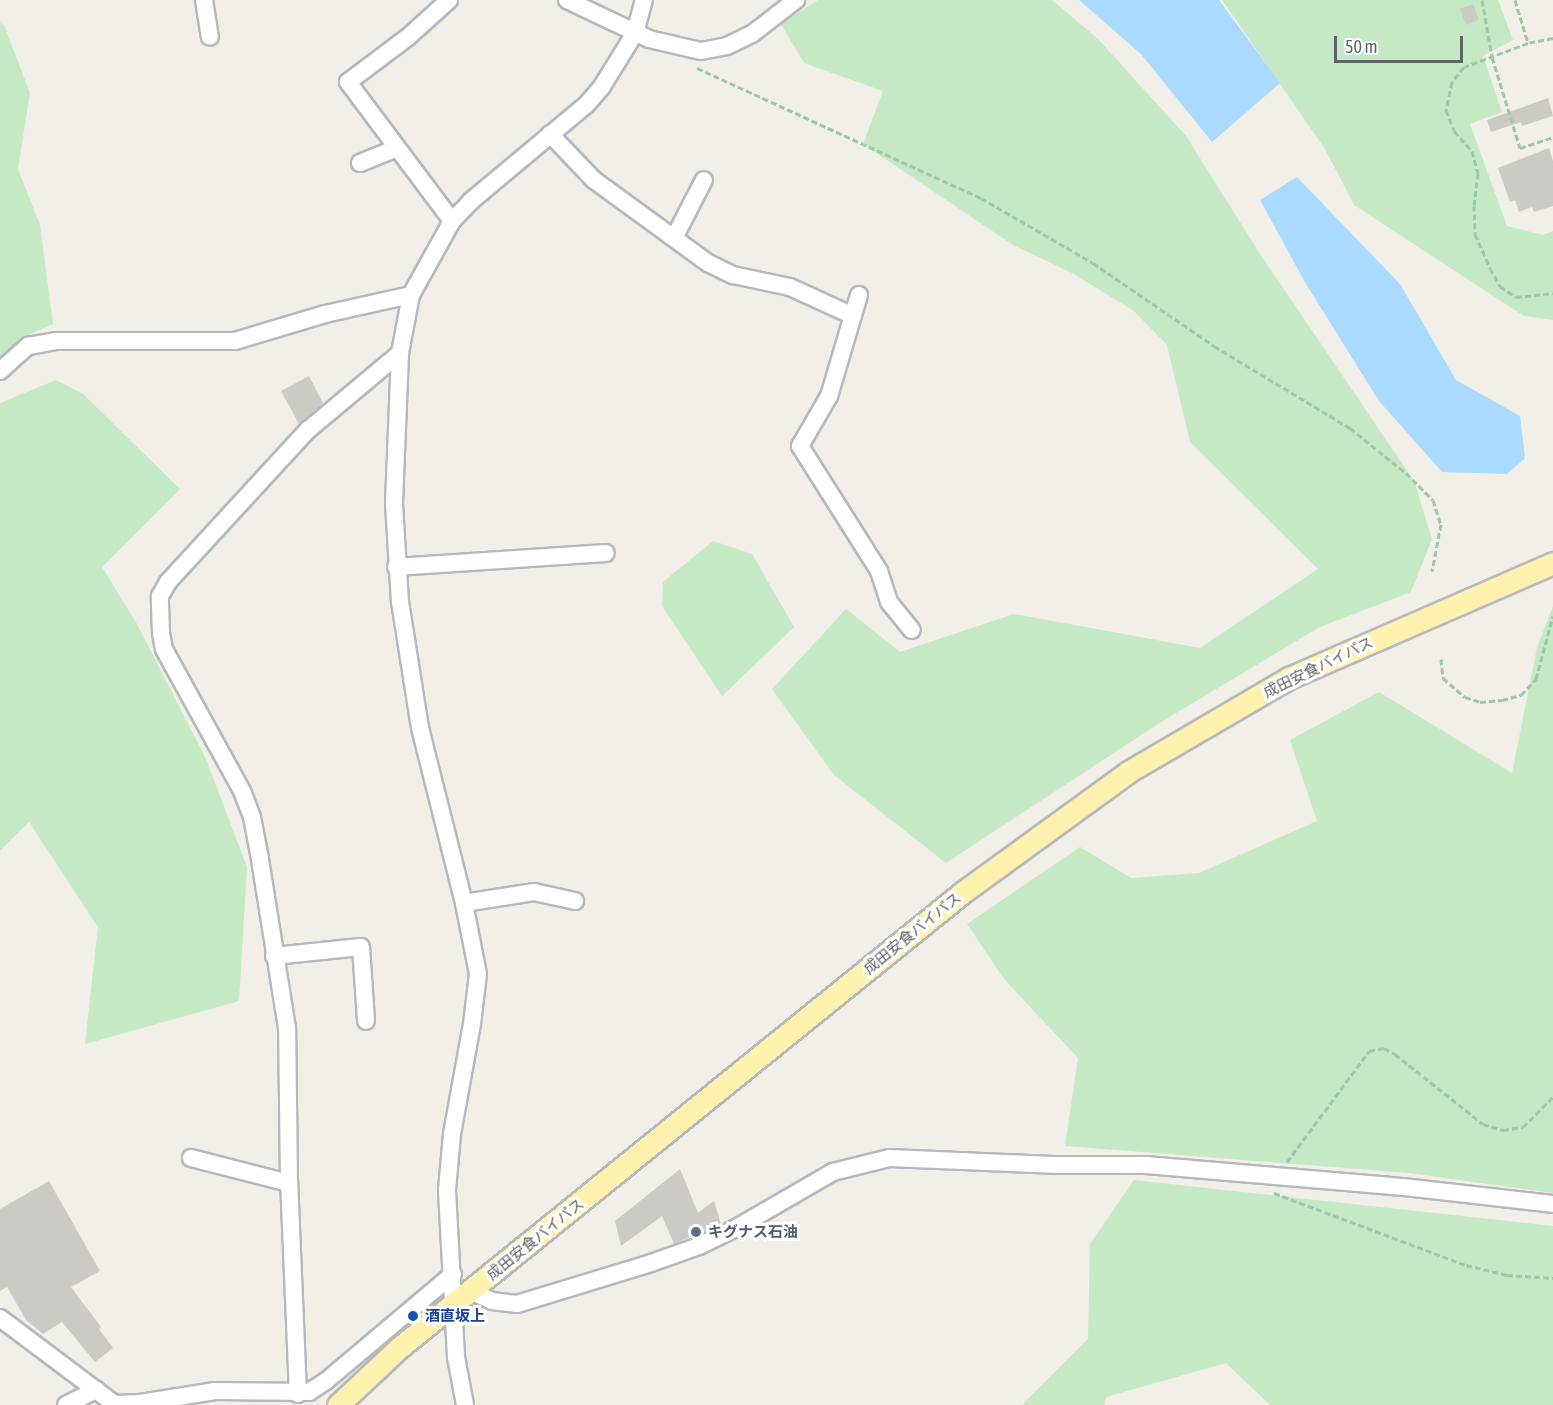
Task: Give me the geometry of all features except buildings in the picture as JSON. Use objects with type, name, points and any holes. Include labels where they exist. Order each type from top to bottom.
[{"type":"main road","name":"成田安食バイパス","points":[[338,1405],[400,1347],[963,892],[1128,772],[1289,678],[1553,563]]},
{"type":"street","points":[[204,0],[210,37]]},
{"type":"street","points":[[449,0],[408,37],[348,82],[452,221]]},
{"type":"street","points":[[567,0],[662,44],[701,51],[727,46],[752,34],[796,0]]},
{"type":"street","points":[[465,1405],[456,1357],[462,1297],[453,1274],[447,1190],[449,1157],[472,1024],[478,974],[464,903],[420,728],[396,567],[394,503],[400,353],[411,295],[452,221],[497,178],[586,105],[601,88],[635,33],[644,0]]},
{"type":"street","points":[[550,134],[594,180],[708,263],[734,275],[790,287],[853,316]]},
{"type":"street","points":[[360,163],[397,147]]},
{"type":"street","points":[[674,238],[704,180]]},
{"type":"street","points":[[0,370],[28,346],[56,341],[235,341],[325,314],[411,295]]},
{"type":"street","points":[[859,295],[829,396],[801,446],[879,572],[889,602],[912,630]]},
{"type":"street","points":[[298,1394],[289,1183],[287,1028],[252,817],[242,791],[164,649],[160,633],[160,596],[168,582],[308,430],[400,353]]},
{"type":"street","points":[[396,567],[606,553]]},
{"type":"street","points":[[464,903],[534,891],[575,901]]},
{"type":"street","points":[[274,956],[362,947],[366,1021]]},
{"type":"street","points":[[191,1158],[289,1183]]},
{"type":"street","points":[[462,1297],[517,1304],[651,1263],[699,1246],[738,1227],[832,1172],[889,1158],[1146,1166],[1277,1176],[1553,1204]]},
{"type":"street","points":[[0,1318],[115,1405],[215,1391],[298,1394],[309,1392],[326,1381],[453,1274]]},
{"type":"street","points":[[66,1405],[96,1390]]},
{"type":"path","points":[[1482,0],[1492,57],[1520,148],[1553,137]]},
{"type":"path","points":[[1515,0],[1528,43]]},
{"type":"path","points":[[1553,38],[1528,43],[1464,67],[1452,82],[1446,110],[1454,131],[1472,151],[1478,172],[1474,205],[1475,234],[1500,286],[1516,297],[1553,293]]},
{"type":"path","points":[[692,66],[981,198],[1093,263],[1214,346],[1350,428],[1406,473],[1433,500],[1441,524],[1432,571]]},
{"type":"path","points":[[1441,659],[1443,678],[1465,697],[1480,702],[1521,695],[1536,679],[1553,616]]},
{"type":"path","points":[[1277,1176],[1370,1051],[1384,1048],[1395,1054],[1483,1124],[1503,1130],[1523,1127],[1553,1097]]},
{"type":"path","points":[[1264,1188],[1284,1198],[1466,1265],[1507,1275],[1553,1278]]},
{"type":"green space","points":[[818,0],[1052,0],[1098,39],[1186,136],[1260,254],[1414,481],[1432,539],[1411,592],[1320,627],[1161,722],[946,863],[834,775],[772,689],[846,609],[900,652],[1014,614],[1200,648],[1318,569],[1190,442],[1167,345],[1134,311],[1072,273],[1013,245],[863,144],[883,91],[804,63],[781,24]]},
{"type":"green space","points":[[1222,0],[1498,0],[1513,40],[1483,56],[1502,112],[1470,124],[1507,226],[1543,235],[1553,231],[1553,320],[1524,316],[1354,205],[1325,149]]},
{"type":"green space","points":[[0,23],[4,25],[30,93],[18,169],[40,225],[53,324],[24,337],[0,357]]},
{"type":"green space","points":[[56,380],[83,394],[180,489],[102,567],[137,624],[206,759],[247,867],[239,1001],[85,1044],[98,927],[29,822],[0,851],[0,403]]},
{"type":"green space","points":[[713,541],[752,554],[794,627],[722,696],[662,606],[663,582]]},
{"type":"green space","points":[[1553,606],[1553,1193],[1409,1173],[1065,1146],[1078,1058],[1004,979],[967,924],[1080,847],[1131,878],[1199,873],[1317,821],[1290,740],[1379,692],[1512,773],[1537,648]]},
{"type":"green space","points":[[1134,1180],[1553,1226],[1553,1405],[1270,1405],[1226,1363],[1106,1397],[1104,1405],[1022,1405],[1088,1339],[1090,1244]]},
{"type":"water","points":[[1079,0],[1219,0],[1280,83],[1212,142],[1141,54]]},
{"type":"water","points":[[1297,177],[1400,284],[1456,380],[1520,416],[1525,458],[1507,474],[1442,472],[1379,401],[1306,284],[1260,200]]},
{"type":"place","name":"キグナス石油","points":[[696,1232]]},
{"type":"place","name":"酒直坂上","points":[[413,1316]]}]
